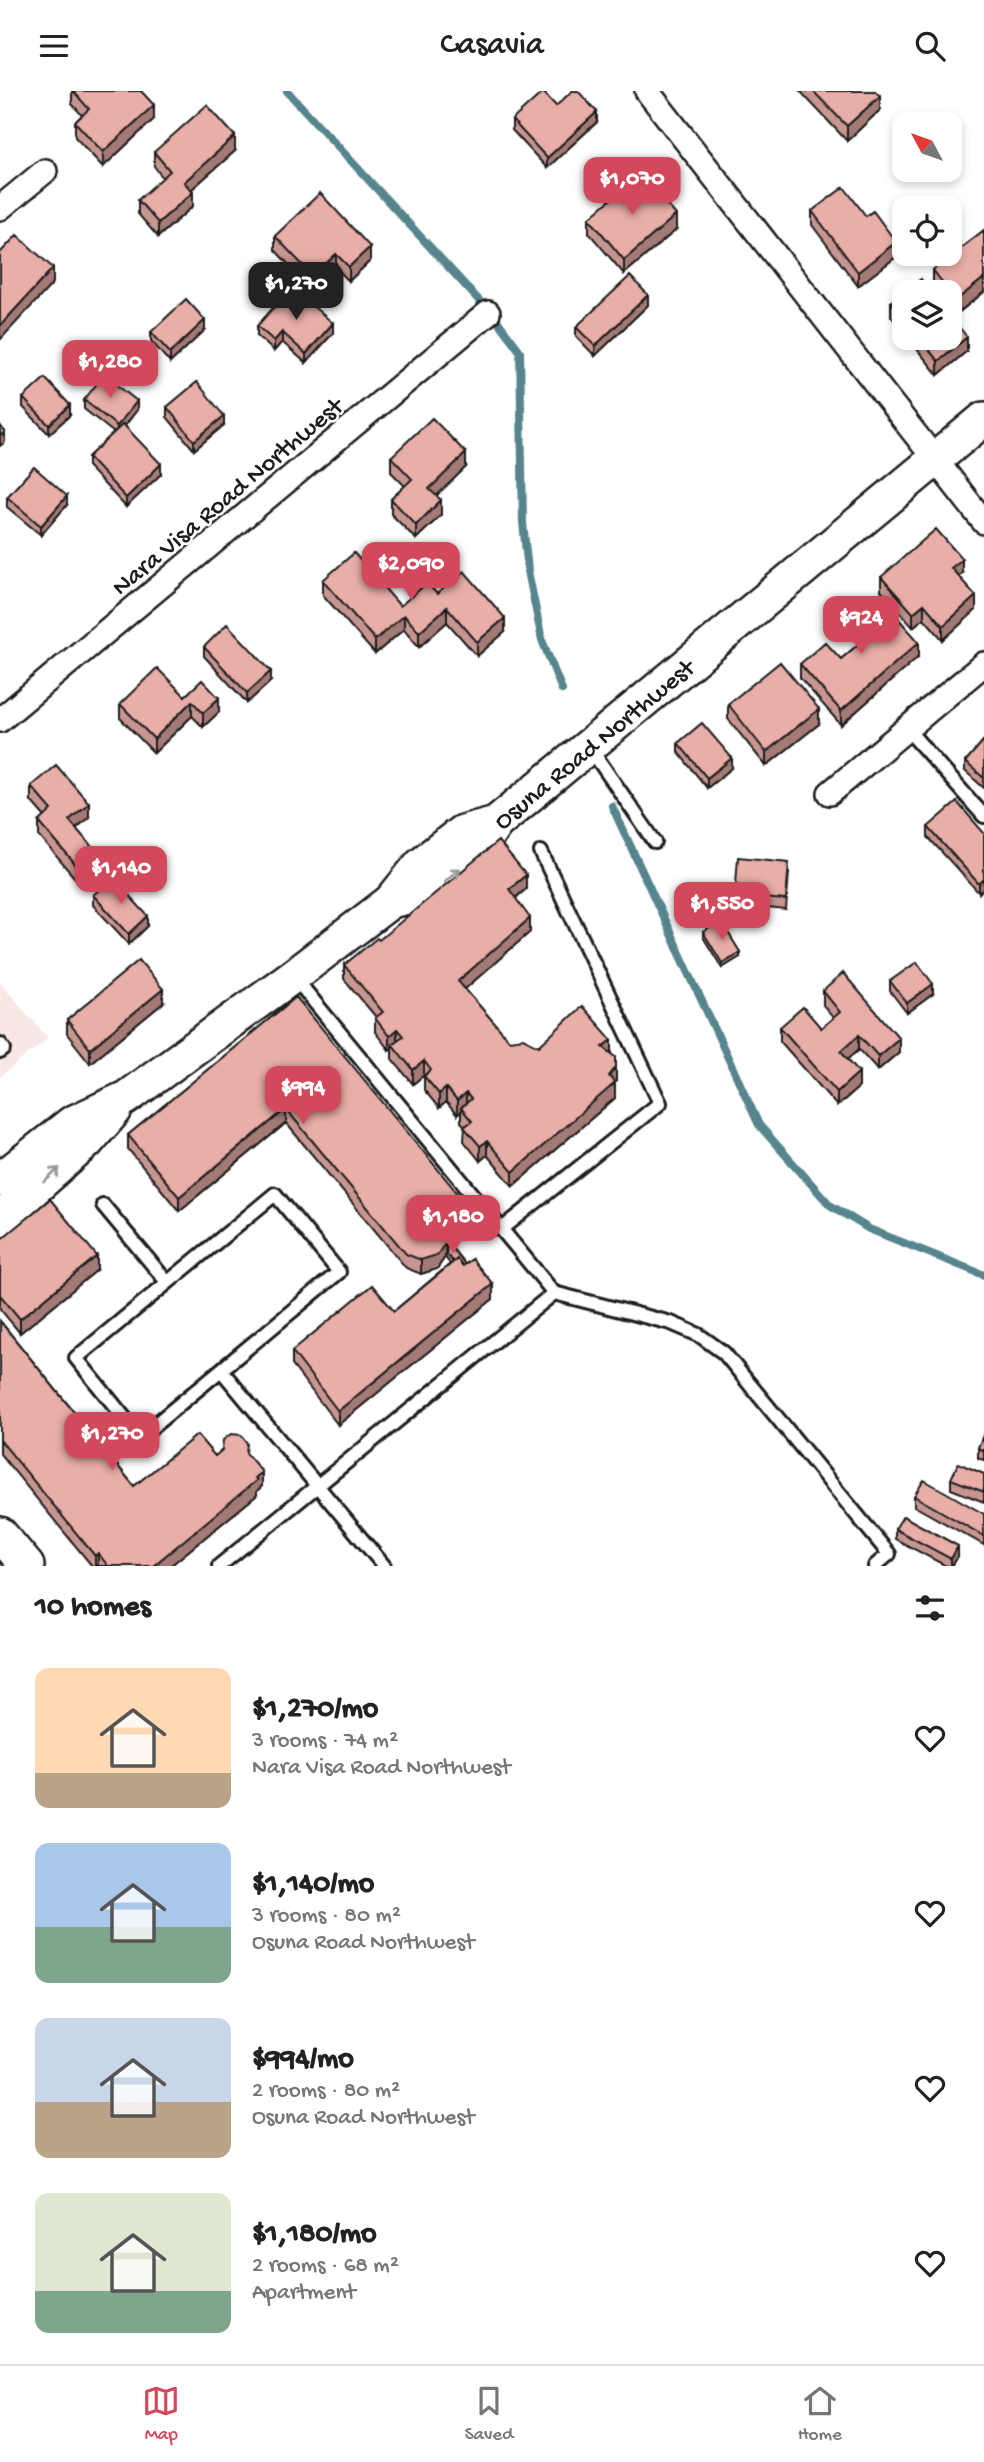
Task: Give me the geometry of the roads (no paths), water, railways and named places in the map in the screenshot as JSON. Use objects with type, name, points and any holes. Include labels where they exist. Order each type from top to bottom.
[{"type":"main road","name":"Osuna Road Northwest","points":[[293,976],[391,901],[431,891],[473,858],[496,823],[984,419]]},
{"type":"main road","points":[[0,1180],[72,1123],[126,1098],[293,976]]},
{"type":"main road","points":[[0,1219],[87,1142],[126,1098]]},
{"type":"main road","points":[[0,1534],[27,1566]]},
{"type":"main road","points":[[0,1546],[27,1566]]},
{"type":"street","points":[[647,91],[984,522]]},
{"type":"street","points":[[0,208],[45,171]]},
{"type":"street","name":"Nara Visa Road Northwest","points":[[0,720],[488,313]]},
{"type":"street","points":[[830,793],[984,664]]},
{"type":"lane","points":[[907,729],[984,816]]},
{"type":"lane","points":[[588,745],[655,842]]},
{"type":"lane","points":[[502,1229],[660,1103],[541,852]]},
{"type":"lane","points":[[293,976],[554,1293],[671,1323],[699,1335],[724,1353],[889,1554],[874,1566]]},
{"type":"lane","points":[[0,1044],[4,1049],[0,1052]]},
{"type":"lane","points":[[275,1193],[339,1272],[221,1370],[140,1437],[76,1358],[275,1193]]},
{"type":"lane","points":[[103,1205],[167,1282]]},
{"type":"lane","points":[[219,1566],[554,1293]]},
{"type":"lane","points":[[221,1370],[384,1566]]},
{"type":"waterway","points":[[287,91],[496,319],[520,351],[523,523],[528,571],[542,640],[562,690]]},
{"type":"waterway","points":[[612,806],[759,1125],[830,1205],[869,1229],[984,1275]]}]
